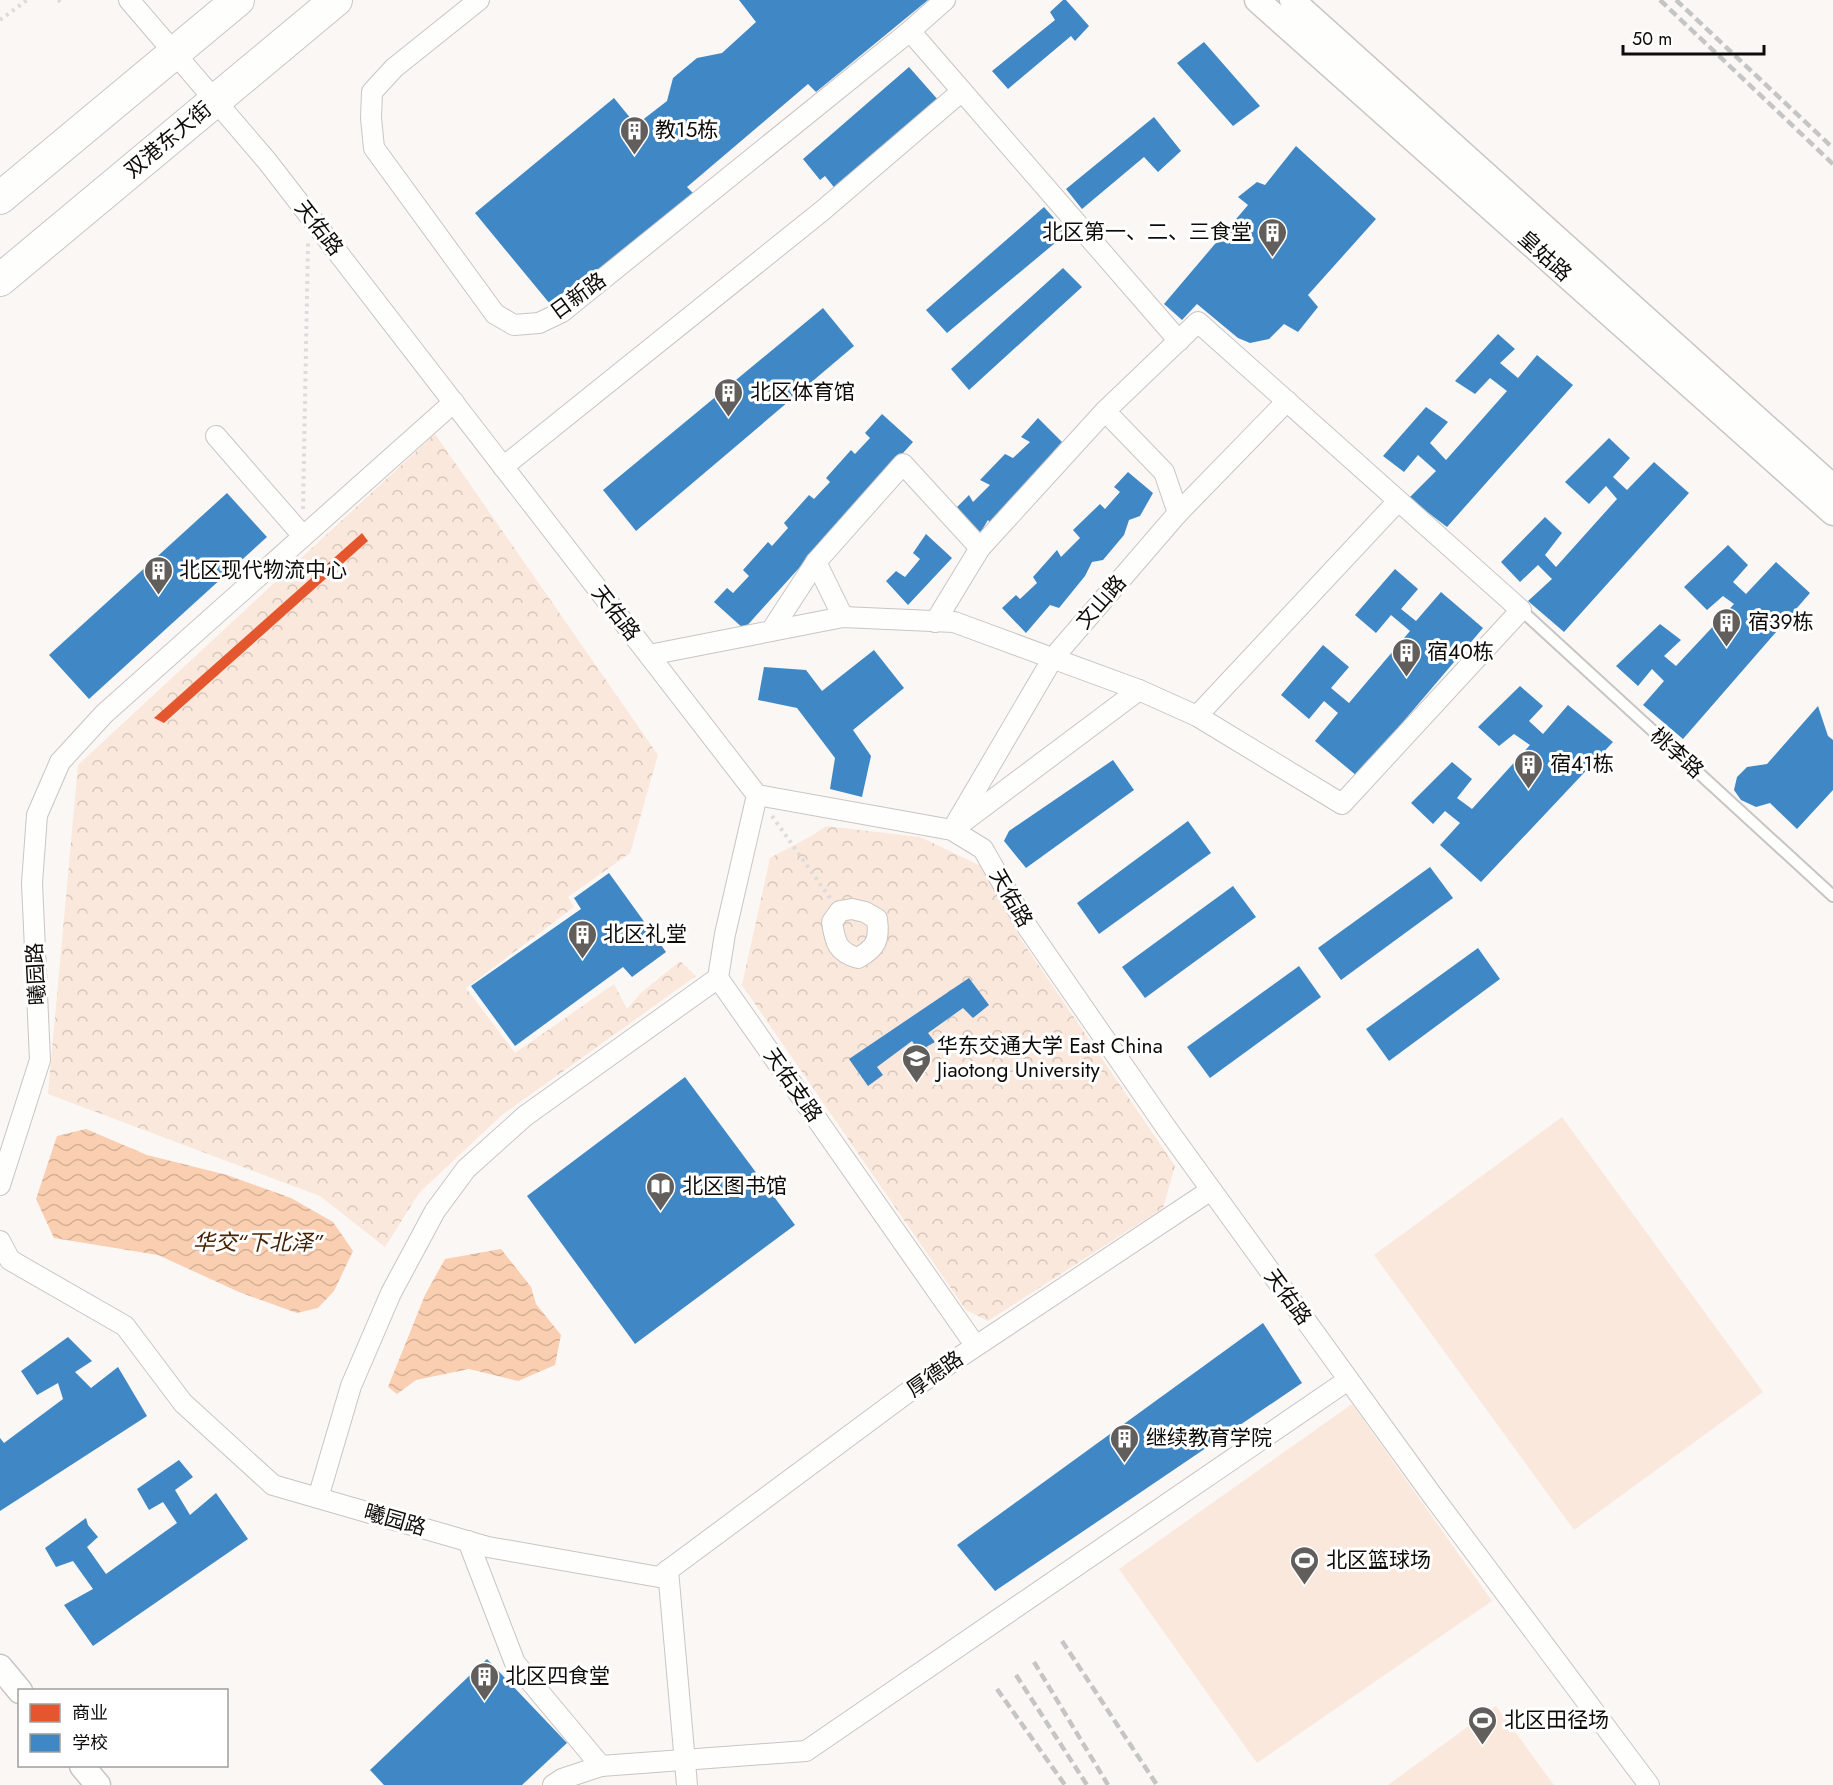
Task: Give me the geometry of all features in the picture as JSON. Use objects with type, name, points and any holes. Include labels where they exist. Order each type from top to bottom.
[{"type":"main road","points":[[0,198],[238,0]]},
{"type":"main road","name":"双港东大街","points":[[0,280],[336,0]]},
{"type":"street","name":"天佑路","points":[[129,0],[267,161],[758,795],[952,830],[983,849],[1028,928],[1210,1190],[1648,1785]]},
{"type":"street","name":"日新路","points":[[479,0],[394,68],[372,92],[371,118],[374,148],[495,314],[514,326],[539,323],[562,312],[910,31],[945,0]]},
{"type":"street","name":"皇姑路","points":[[1257,0],[1833,513]]},
{"type":"street","name":"皇姑路","points":[[1292,0],[1833,487]]},
{"type":"street","points":[[910,31],[1179,341]]},
{"type":"street","points":[[503,466],[822,211],[962,92]]},
{"type":"street","points":[[649,655],[843,617],[935,622],[954,622],[1139,690],[1197,716],[1342,804],[1521,610],[1198,322],[1105,411],[980,548],[935,622]]},
{"type":"street","name":"文山路","points":[[952,830],[1053,658],[1178,513],[1287,401]]},
{"type":"street","name":"曦园路","points":[[0,1185],[40,1060],[33,872],[36,814],[60,762],[104,714],[454,402]]},
{"type":"street","points":[[1105,411],[1164,472],[1178,513]]},
{"type":"street","points":[[216,436],[303,536]]},
{"type":"street","points":[[771,631],[816,562],[903,464],[980,548]]},
{"type":"street","points":[[1197,716],[1398,501]]},
{"type":"street","points":[[816,562],[843,617]]},
{"type":"street","points":[[952,830],[1139,690]]},
{"type":"street","points":[[318,1498],[351,1386],[391,1293],[435,1211],[466,1169],[525,1116],[718,978],[725,934],[758,795]]},
{"type":"street","name":"天佑支路","points":[[718,978],[975,1345]]},
{"type":"street","name":"厚德路","points":[[669,1570],[919,1384],[1210,1190]]},
{"type":"street","name":"曦园路","points":[[0,1241],[10,1260],[125,1326],[183,1403],[273,1485],[489,1547],[659,1577],[669,1570]]},
{"type":"street","points":[[553,1785],[562,1779],[601,1766],[806,1751],[1348,1380]]},
{"type":"street","points":[[468,1541],[515,1663],[601,1766]]},
{"type":"street","points":[[669,1570],[687,1785]]},
{"type":"street","points":[[0,1667],[18,1689]]},
{"type":"street","points":[[83,1767],[98,1785]]},
{"type":"lane","name":"桃李路","points":[[1521,610],[1833,896]]},
{"type":"path","points":[[0,20],[27,0]]},
{"type":"path","points":[[58,0],[61,2],[63,0]]},
{"type":"path","points":[[303,536],[308,214]]},
{"type":"path","points":[[758,795],[840,911]]},
{"type":"green space","points":[[435,434],[658,755],[630,853],[568,897],[574,907],[466,988],[515,1053],[614,984],[627,1009],[641,993],[680,961],[696,976],[502,1115],[419,1193],[385,1247],[320,1196],[48,1094],[78,765]]},
{"type":"green space","points":[[826,826],[920,837],[981,866],[1022,941],[1175,1166],[1163,1208],[988,1321],[966,1310],[742,985],[770,858]]},
{"type":"green space","points":[[1562,1117],[1763,1392],[1574,1530],[1374,1255]]},
{"type":"green space","name":"北区篮球场","points":[[1352,1404],[1492,1601],[1257,1763],[1119,1569]]},
{"type":"green space","name":"北区田径场","points":[[1496,1706],[1554,1785],[1388,1785]]},
{"type":"water","name":"华交“下北泽”","points":[[86,1129],[147,1155],[227,1175],[291,1198],[333,1222],[353,1251],[334,1291],[318,1308],[297,1313],[239,1292],[158,1255],[54,1238],[36,1199],[57,1136]]},
{"type":"water","points":[[501,1249],[531,1287],[536,1304],[561,1335],[555,1365],[518,1381],[469,1369],[416,1380],[397,1394],[388,1387],[425,1295],[445,1259]]},
{"type":"building: 商业","points":[[362,533],[368,541],[164,723],[154,718]]},
{"type":"building: 学校","name":"教15栋","points":[[739,0],[928,0],[816,92],[808,84],[687,187],[694,194],[555,310],[475,213],[614,98],[636,125],[667,101],[673,78],[697,58],[722,53],[756,22]]},
{"type":"building: 学校","points":[[1066,0],[1089,26],[1075,41],[1071,36],[1008,89],[992,71],[1055,20],[1050,12]]},
{"type":"building: 学校","points":[[1204,42],[1260,106],[1233,126],[1177,63]]},
{"type":"building: 学校","points":[[909,67],[939,101],[837,191],[825,176],[820,180],[803,159]]},
{"type":"building: 学校","points":[[1154,117],[1181,151],[1158,172],[1144,157],[1082,209],[1066,189]]},
{"type":"building: 学校","name":"北区第一、二、三食堂","points":[[1296,146],[1376,219],[1308,295],[1318,307],[1298,332],[1284,324],[1269,339],[1250,343],[1238,338],[1197,304],[1182,320],[1164,304],[1248,205],[1238,197],[1257,182],[1265,185]]},
{"type":"building: 学校","points":[[1044,207],[1067,233],[947,333],[926,310]]},
{"type":"building: 学校","points":[[1063,268],[1082,287],[969,390],[951,369]]},
{"type":"building: 学校","name":"北区体育馆","points":[[823,308],[854,346],[636,531],[603,490]]},
{"type":"building: 学校","points":[[1498,334],[1515,349],[1500,363],[1518,378],[1537,355],[1573,385],[1447,527],[1409,498],[1436,471],[1418,455],[1404,472],[1383,456],[1426,407],[1448,422],[1430,443],[1446,460],[1507,391],[1490,378],[1475,394],[1455,381]]},
{"type":"building: 学校","points":[[882,414],[913,442],[744,629],[714,602],[727,588],[733,593],[749,576],[743,570],[768,542],[772,546],[788,528],[784,523],[809,495],[814,499],[830,482],[826,478],[851,450],[855,454],[870,438],[865,433]]},
{"type":"building: 学校","points":[[1038,418],[1062,442],[1053,452],[1057,459],[993,526],[988,520],[979,535],[954,510],[969,495],[973,502],[990,485],[980,480],[1005,454],[1013,458],[1030,442],[1021,437]]},
{"type":"building: 学校","points":[[1609,438],[1630,458],[1613,477],[1627,490],[1654,462],[1689,493],[1564,632],[1528,601],[1552,579],[1538,565],[1520,582],[1501,562],[1545,517],[1562,533],[1545,555],[1556,567],[1617,499],[1606,486],[1589,504],[1565,482]]},
{"type":"building: 学校","points":[[1128,472],[1153,493],[1140,516],[1129,520],[1124,535],[1103,560],[1092,562],[1085,576],[1059,608],[1050,605],[1026,633],[1002,608],[1016,595],[1020,599],[1037,583],[1033,577],[1057,550],[1061,557],[1080,538],[1073,530],[1100,504],[1105,509],[1120,492],[1114,487]]},
{"type":"building: 学校","name":"北区现代物流中心","points":[[227,493],[267,537],[89,699],[49,655]]},
{"type":"building: 学校","points":[[926,534],[952,558],[908,605],[886,581],[896,571],[905,577],[920,559],[913,553]]},
{"type":"building: 学校","name":"宿39栋","points":[[1728,545],[1748,565],[1733,582],[1746,594],[1776,562],[1810,593],[1683,739],[1643,705],[1664,681],[1652,669],[1638,686],[1616,666],[1660,624],[1681,640],[1664,656],[1676,666],[1734,604],[1723,596],[1707,610],[1684,587]]},
{"type":"building: 学校","name":"宿40栋","points":[[1395,569],[1418,589],[1401,609],[1416,621],[1441,592],[1483,628],[1357,776],[1315,741],[1338,713],[1324,701],[1309,719],[1281,695],[1323,645],[1349,667],[1331,688],[1349,703],[1410,631],[1391,615],[1376,633],[1355,615]]},
{"type":"building: 学校","points":[[874,650],[904,688],[853,730],[871,756],[862,797],[830,789],[835,758],[797,708],[758,700],[764,667],[806,670],[822,691]]},
{"type":"building: 学校","name":"宿41栋","points":[[1520,686],[1543,706],[1529,721],[1543,734],[1568,705],[1613,742],[1481,882],[1440,845],[1460,823],[1445,811],[1433,824],[1411,803],[1452,762],[1472,779],[1457,798],[1472,809],[1530,745],[1514,734],[1499,746],[1478,727]]},
{"type":"building: 学校","points":[[1818,706],[1828,736],[1833,740],[1833,790],[1797,829],[1770,803],[1756,807],[1741,800],[1734,790],[1737,777],[1747,767],[1767,764]]},
{"type":"building: 学校","points":[[1113,760],[1134,790],[1026,868],[1004,841],[1009,831]]},
{"type":"building: 学校","points":[[1188,821],[1211,853],[1099,934],[1077,903]]},
{"type":"building: 学校","points":[[1430,867],[1453,898],[1341,980],[1318,948]]},
{"type":"building: 学校","name":"北区礼堂","points":[[609,873],[666,952],[632,977],[623,967],[515,1046],[471,986],[581,909],[574,898]]},
{"type":"building: 学校","points":[[1233,886],[1256,917],[1145,998],[1122,967]]},
{"type":"building: 学校","points":[[1478,948],[1500,979],[1389,1061],[1366,1029]]},
{"type":"building: 学校","points":[[1299,966],[1321,997],[1210,1078],[1187,1047]]},
{"type":"building: 学校","points":[[969,978],[989,1005],[973,1018],[963,1008],[928,1033],[935,1042],[919,1051],[912,1041],[877,1067],[883,1075],[868,1086],[849,1059]]},
{"type":"building: 学校","name":"北区图书馆","points":[[685,1077],[795,1225],[635,1344],[527,1196]]},
{"type":"building: 学校","name":"继续教育学院","points":[[1263,1323],[1302,1383],[995,1591],[957,1545]]},
{"type":"building: 学校","points":[[68,1337],[92,1361],[75,1372],[91,1388],[118,1367],[147,1416],[0,1511],[0,1438],[4,1443],[63,1399],[58,1383],[37,1395],[21,1371]]},
{"type":"building: 学校","points":[[179,1460],[193,1477],[175,1490],[190,1515],[216,1493],[248,1539],[93,1646],[64,1605],[93,1589],[73,1561],[56,1567],[45,1548],[86,1518],[88,1525],[98,1537],[87,1547],[106,1574],[177,1523],[163,1502],[149,1510],[137,1489]]},
{"type":"building: 学校","name":"北区四食堂","points":[[487,1659],[567,1743],[522,1785],[384,1785],[370,1770]]},
{"type":"railway","points":[[1660,0],[1833,164]]},
{"type":"railway","points":[[1676,0],[1833,148]]},
{"type":"railway","points":[[1062,1641],[1157,1785]]},
{"type":"railway","points":[[1034,1662],[1108,1785]]},
{"type":"railway","points":[[1016,1675],[1087,1785]]},
{"type":"railway","points":[[997,1689],[1065,1785]]},
{"type":"place","name":"教15栋","points":[[634,156]]},
{"type":"place","name":"北区第一、二、三食堂","points":[[1273,258]]},
{"type":"place","name":"北区体育馆","points":[[729,418]]},
{"type":"place","name":"北区现代物流中心","points":[[158,596]]},
{"type":"place","name":"宿39栋","points":[[1727,648]]},
{"type":"place","name":"宿40栋","points":[[1406,678]]},
{"type":"place","name":"宿41栋","points":[[1529,790]]},
{"type":"place","name":"北区礼堂","points":[[582,960]]},
{"type":"place","name":"华东交通大学 East China Jiaotong University","points":[[916,1084]]},
{"type":"place","name":"北区图书馆","points":[[661,1212]]},
{"type":"place","name":"继续教育学院","points":[[1125,1464]]},
{"type":"place","name":"北区篮球场","points":[[1305,1586]]},
{"type":"place","name":"北区四食堂","points":[[484,1702]]},
{"type":"place","name":"北区田径场","points":[[1483,1746]]}]
